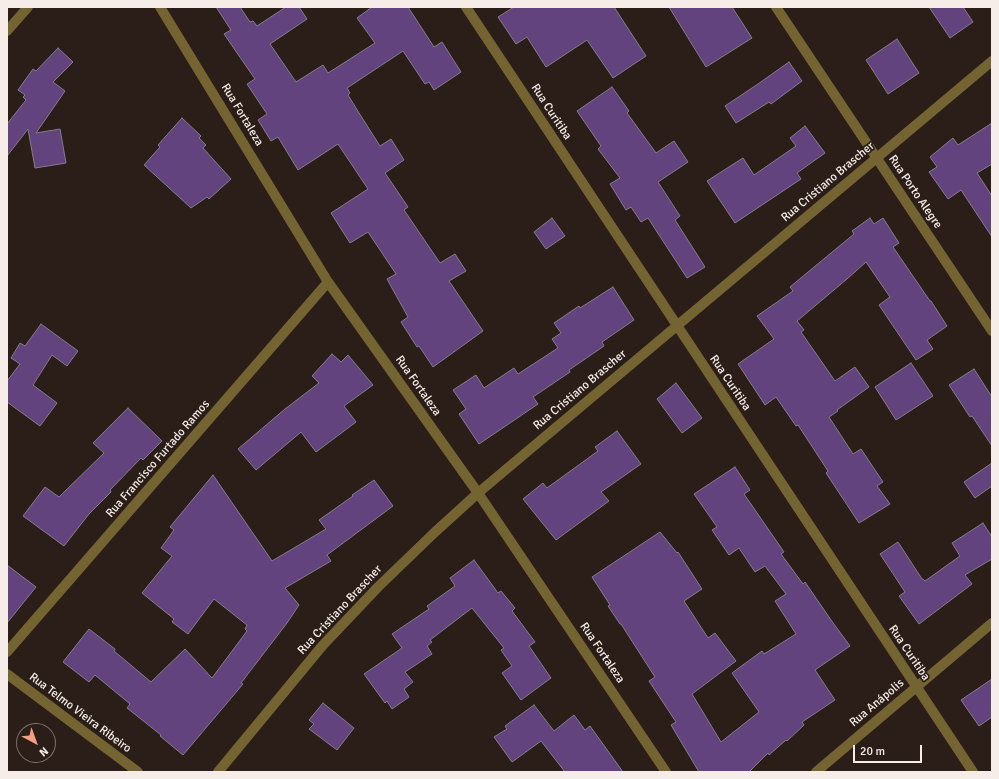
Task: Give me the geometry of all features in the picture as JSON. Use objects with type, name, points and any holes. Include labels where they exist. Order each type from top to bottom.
[{"type":"street","points":[[7,31],[28,7]]},
{"type":"street","name":"Rua Fortaleza","points":[[160,7],[328,282],[478,493],[666,772]]},
{"type":"street","name":"Rua Curitiba","points":[[466,7],[973,772]]},
{"type":"street","name":"Rua Porto Alegre","points":[[776,7],[992,331]]},
{"type":"street","name":"Rua Cristiano Brascher","points":[[218,772],[323,645],[378,587],[434,532],[478,493],[992,61]]},
{"type":"street","name":"Rua Francisco Furtado Ramos","points":[[7,652],[328,282]]},
{"type":"street","name":"Rua Anápolis","points":[[816,772],[992,623]]},
{"type":"street","name":"Rua Telmo Vieira Ribeiro","points":[[7,674],[138,772]]},
{"type":"building","points":[[216,7],[240,7],[250,22],[253,21],[257,26],[286,7],[299,7],[307,19],[270,44],[296,82],[323,65],[328,73],[375,43],[357,18],[372,7],[408,7],[434,47],[442,42],[461,72],[434,90],[429,82],[425,84],[403,51],[347,88],[350,93],[348,95],[380,146],[391,139],[404,160],[385,173],[408,207],[404,210],[440,263],[455,254],[466,271],[449,281],[483,331],[433,367],[419,346],[417,347],[401,322],[408,317],[387,279],[396,274],[368,232],[350,243],[331,213],[368,189],[338,144],[298,170],[278,137],[271,141],[258,120],[267,114],[247,84],[255,79],[224,34],[231,30]]},
{"type":"building","points":[[514,7],[614,7],[646,56],[613,78],[587,40],[546,67],[527,37],[516,44],[498,17]]},
{"type":"building","points":[[669,7],[732,7],[752,38],[706,67]]},
{"type":"building","points":[[929,7],[963,7],[973,22],[950,38]]},
{"type":"building","points":[[897,39],[919,73],[888,94],[866,60]]},
{"type":"building","points":[[58,48],[73,62],[53,82],[65,91],[36,133],[60,129],[66,163],[35,168],[28,129],[7,156],[7,124],[26,100],[23,97],[25,95],[18,90],[33,69],[36,71]]},
{"type":"building","points":[[789,62],[802,81],[771,104],[769,102],[736,123],[725,106]]},
{"type":"building","points":[[612,87],[629,111],[627,113],[656,153],[674,141],[688,162],[658,182],[680,216],[675,220],[705,267],[687,278],[648,218],[641,222],[631,207],[626,210],[610,184],[620,178],[598,149],[601,146],[577,111]]},
{"type":"building","points":[[182,118],[201,136],[199,138],[206,145],[203,148],[231,179],[209,199],[207,197],[191,208],[144,165],[160,147],[158,145]]},
{"type":"building","points":[[992,123],[992,164],[977,173],[992,196],[992,237],[961,190],[948,199],[929,172],[937,167],[930,157],[953,138],[958,145]]},
{"type":"building","points":[[805,126],[825,153],[797,173],[801,179],[735,223],[707,181],[743,158],[754,175],[796,146],[790,138]]},
{"type":"building","points":[[552,218],[565,236],[546,249],[534,232]]},
{"type":"building","points":[[870,218],[874,224],[883,218],[899,243],[893,247],[947,326],[927,340],[933,349],[916,360],[879,305],[890,297],[866,262],[797,321],[804,330],[801,332],[835,381],[855,367],[869,387],[829,417],[853,454],[861,449],[883,482],[877,486],[890,504],[859,523],[826,473],[828,471],[798,425],[796,426],[776,397],[765,405],[738,364],[774,339],[757,316],[793,291],[790,287],[854,234],[852,231]]},
{"type":"building","points":[[613,287],[634,320],[602,342],[604,346],[569,370],[570,372],[533,397],[538,404],[479,444],[459,414],[466,409],[453,390],[476,375],[484,388],[514,368],[518,374],[558,348],[552,339],[561,333],[554,323],[579,306],[580,308]]},
{"type":"building","points":[[41,324],[78,351],[67,366],[52,355],[33,385],[57,403],[40,426],[7,402],[7,381],[20,364],[11,358],[20,343],[25,346]]},
{"type":"building","points":[[332,354],[341,362],[348,355],[373,385],[344,406],[356,422],[316,452],[301,432],[256,470],[238,449],[285,409],[319,383],[312,376]]},
{"type":"building","points":[[911,363],[933,396],[896,420],[875,387]]},
{"type":"building","points":[[974,369],[992,397],[992,446],[972,416],[970,417],[949,385]]},
{"type":"building","points":[[676,383],[702,418],[682,433],[657,399]]},
{"type":"building","points":[[128,408],[162,441],[143,460],[141,458],[110,490],[111,492],[89,514],[64,546],[23,516],[45,487],[59,497],[104,453],[93,443]]},
{"type":"building","points":[[617,431],[641,464],[601,492],[609,501],[556,540],[523,499],[543,483],[547,488],[598,451],[595,447]]},
{"type":"building","points":[[992,463],[992,486],[975,498],[964,482]]},
{"type":"building","points":[[735,467],[750,490],[744,494],[784,552],[781,554],[803,584],[805,582],[850,646],[815,670],[835,700],[802,722],[804,725],[787,741],[786,740],[769,755],[768,753],[749,772],[699,772],[671,725],[676,722],[649,681],[655,677],[608,606],[610,605],[592,577],[660,532],[677,553],[678,552],[702,589],[684,601],[708,638],[715,633],[736,661],[692,694],[721,742],[759,712],[732,673],[762,651],[764,654],[796,634],[775,601],[786,594],[765,566],[755,572],[739,548],[729,555],[712,530],[717,527],[694,494]]},
{"type":"building","points":[[213,475],[272,561],[326,529],[319,520],[374,480],[393,506],[327,555],[331,561],[285,588],[299,605],[241,683],[243,684],[183,755],[127,708],[130,704],[95,675],[89,682],[63,662],[89,629],[115,649],[114,651],[151,682],[185,649],[212,678],[247,631],[245,629],[247,625],[214,599],[188,634],[172,622],[174,619],[142,593],[172,556],[161,548],[174,530],[170,527]]},
{"type":"building","points":[[983,523],[992,537],[992,559],[965,575],[972,584],[919,624],[899,596],[905,592],[880,554],[898,542],[922,579],[925,581],[960,556],[952,543]]},
{"type":"building","points":[[474,560],[498,593],[501,591],[515,608],[512,611],[535,642],[529,646],[551,678],[521,700],[502,673],[512,666],[501,650],[504,648],[472,608],[430,640],[432,642],[427,646],[432,654],[405,672],[413,682],[404,689],[409,697],[392,709],[387,701],[385,703],[364,674],[402,648],[392,634],[429,609],[427,606],[455,586],[450,578]]},
{"type":"building","points":[[7,565],[36,587],[7,623]]},
{"type":"building","points":[[992,679],[992,717],[979,726],[961,700]]},
{"type":"building","points":[[323,703],[354,728],[337,750],[309,729],[314,724],[309,720]]},
{"type":"building","points":[[534,705],[554,731],[574,715],[585,730],[590,726],[623,772],[565,772],[541,741],[512,762],[494,737],[507,729],[505,726]]}]
